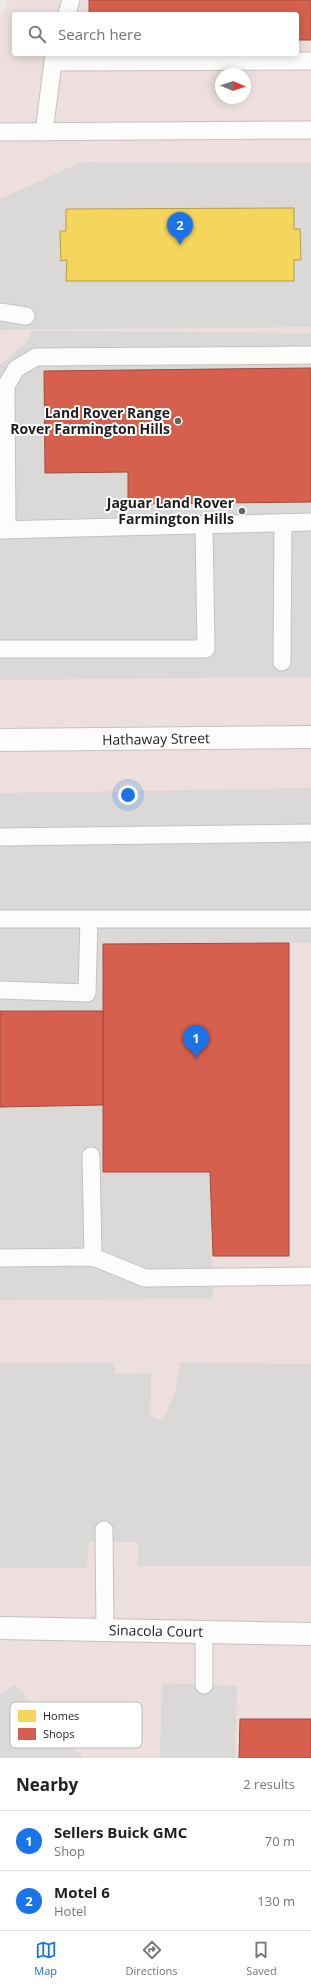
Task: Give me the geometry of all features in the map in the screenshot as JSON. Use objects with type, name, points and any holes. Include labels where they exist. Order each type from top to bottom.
[{"type":"street","name":"Hathaway Street","points":[[0,740],[311,737]]},
{"type":"street","name":"Sinacola Court","points":[[0,1628],[311,1634]]},
{"type":"lane","points":[[68,12],[71,0]]},
{"type":"lane","points":[[44,132],[54,58],[311,61]]},
{"type":"lane","points":[[0,132],[311,130]]},
{"type":"lane","points":[[0,312],[26,316]]},
{"type":"lane","points":[[311,355],[36,357],[16,369],[6,386],[4,530],[311,522]]},
{"type":"lane","points":[[282,662],[283,523]]},
{"type":"lane","points":[[0,649],[206,649],[204,525]]},
{"type":"lane","points":[[0,837],[311,833]]},
{"type":"lane","points":[[0,919],[311,919]]},
{"type":"lane","points":[[0,990],[87,993],[89,919]]},
{"type":"lane","points":[[91,1156],[93,1257]]},
{"type":"lane","points":[[0,1258],[93,1257],[145,1278],[311,1276]]},
{"type":"lane","points":[[104,1530],[105,1630]]},
{"type":"lane","points":[[204,1632],[204,1685]]},
{"type":"shaded area","points":[[7,0],[311,0],[311,1758],[0,1758],[0,19]]},
{"type":"shaded area","points":[[82,162],[311,163],[311,327],[0,330],[0,199]],"holes":[[[294,208],[294,229],[300,229],[301,259],[294,260],[294,281],[67,281],[67,260],[61,260],[60,231],[66,231],[66,209]]]},
{"type":"shaded area","points":[[32,331],[311,333],[311,677],[0,680],[0,365],[27,342]]},
{"type":"shaded area","points":[[311,788],[311,943],[103,944],[103,1011],[0,1009],[0,793]]},
{"type":"shaded area","points":[[103,1105],[103,1172],[210,1172],[213,1299],[0,1300],[0,1107]]},
{"type":"shaded area","points":[[114,1362],[115,1374],[151,1373],[150,1415],[160,1420],[166,1414],[177,1386],[180,1362],[311,1364],[311,1566],[138,1566],[138,1542],[89,1542],[87,1568],[0,1568],[0,1363]]},
{"type":"shaded area","points":[[162,1683],[237,1686],[235,1758],[160,1758]]},
{"type":"shaded area","points":[[15,1685],[31,1702],[10,1702],[10,1748],[74,1748],[83,1758],[0,1758],[0,1695]]},
{"type":"building: Homes","points":[[294,208],[294,229],[300,229],[301,260],[294,260],[294,281],[66,281],[67,260],[61,261],[60,231],[66,231],[66,209]]},
{"type":"building: Shops","points":[[89,0],[311,0],[311,40],[299,40],[299,12],[89,12]]},
{"type":"building: Shops","name":"Land Rover Range Rover Farmington Hills","points":[[311,368],[311,502],[128,504],[128,472],[45,473],[44,371]]},
{"type":"building: Shops","points":[[289,943],[289,1256],[213,1256],[210,1172],[103,1172],[103,944]]},
{"type":"building: Shops","points":[[0,1011],[103,1011],[103,1105],[0,1107]]},
{"type":"building: Shops","points":[[240,1719],[311,1719],[311,1758],[239,1758]]},
{"type":"place","name":"Motel 6","points":[[180,245]]},
{"type":"place","name":"Land Rover Range Rover Farmington Hills","points":[[178,421]]},
{"type":"place","name":"Jaguar Land Rover Farmington Hills","points":[[242,511]]},
{"type":"place","name":"Sellers Buick GMC","points":[[196,1058]]}]
